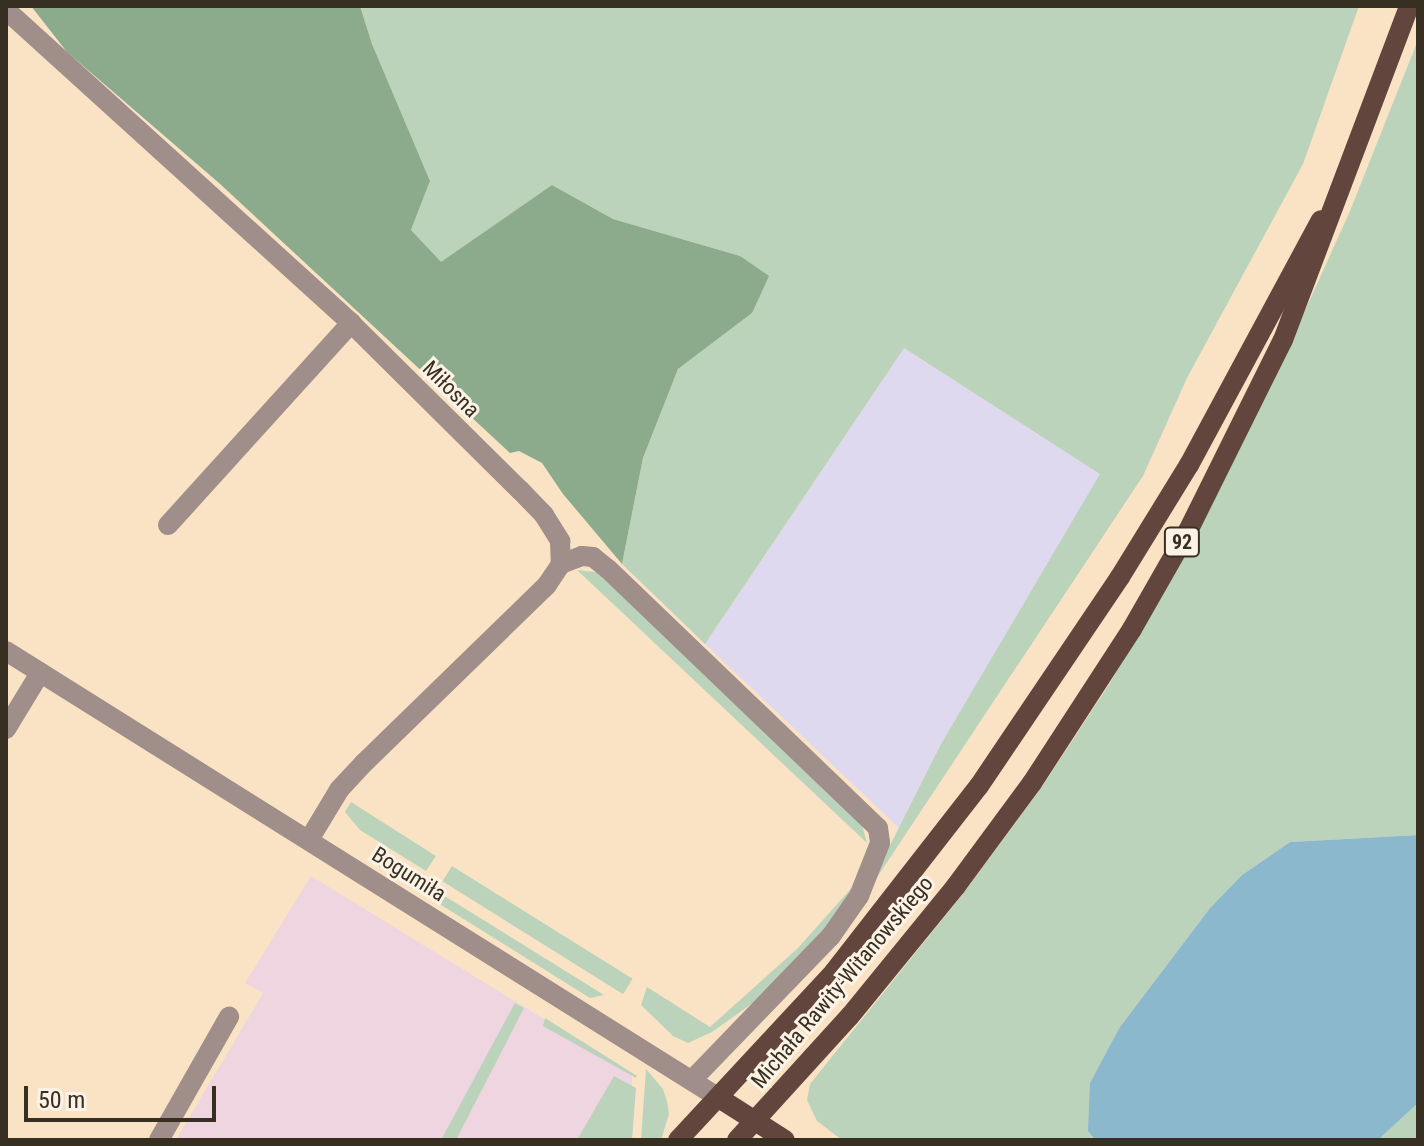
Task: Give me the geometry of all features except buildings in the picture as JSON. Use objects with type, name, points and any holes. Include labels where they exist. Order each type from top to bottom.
[{"type":"main road","name":"92","points":[[1332,203],[1409,6]]},
{"type":"main road","name":"Michała Rawity-Witanowskiego","points":[[737,1140],[850,1016],[981,853],[1102,679],[1188,531],[1283,340],[1320,250],[1332,203]]},
{"type":"main road","name":"Michała Rawity-Witanowskiego","points":[[678,1140],[834,972],[979,786],[1120,577],[1189,465],[1305,245],[1332,203]]},
{"type":"main road","name":"Bogumiła","points":[[719,1098],[785,1140]]},
{"type":"street","name":"Miłosna","points":[[6,10],[351,323],[544,515],[560,541],[561,564]]},
{"type":"street","points":[[168,525],[351,323]]},
{"type":"street","points":[[309,840],[339,790],[515,619],[547,585],[561,564],[582,556],[593,557],[878,828],[880,843],[859,896],[831,936],[692,1080]]},
{"type":"street","name":"Bogumiła","points":[[6,651],[719,1098]]},
{"type":"street","points":[[6,729],[40,673]]},
{"type":"street","points":[[159,1140],[229,1017]]},
{"type":"shaded area","points":[[904,348],[1101,474],[941,744],[899,828],[705,644]]},
{"type":"shaded area","points":[[311,876],[632,1073],[632,1087],[612,1140],[177,1138],[263,993],[245,983]]},
{"type":"green space","points":[[31,6],[360,6],[372,44],[430,181],[411,230],[441,262],[552,185],[613,219],[740,256],[769,276],[752,313],[678,369],[643,458],[622,564],[563,494],[542,463],[519,451],[510,453],[219,183],[67,52]]},
{"type":"green space","points":[[360,6],[1359,6],[1303,164],[1187,378],[1143,476],[864,897],[941,744],[1100,474],[904,348],[705,644],[622,564],[643,458],[678,369],[752,313],[740,256],[613,219],[552,185],[441,263],[411,230],[430,181],[372,44]]},
{"type":"green space","points":[[1418,40],[1418,835],[1290,842],[1242,875],[1210,908],[1120,1027],[1088,1131],[1095,1140],[842,1140],[817,1121],[807,1100],[810,1084],[962,895],[1041,788],[1110,683],[1197,531],[1275,377],[1350,211]]},
{"type":"green space","points":[[577,570],[604,573],[860,818],[867,843]]},
{"type":"green space","points":[[351,802],[436,856],[426,871],[360,830],[345,812]]},
{"type":"green space","points":[[373,852],[419,880],[404,882],[369,860]]},
{"type":"green space","points":[[452,866],[633,979],[623,994],[442,881]]},
{"type":"green space","points":[[863,875],[831,926],[754,1002],[712,1032],[688,1043],[673,1036],[641,1005],[647,987],[710,1027],[798,948]]},
{"type":"green space","points":[[435,890],[604,995],[590,998],[438,903]]},
{"type":"green space","points":[[515,1003],[524,1008],[456,1140],[441,1140]]},
{"type":"green space","points":[[545,1018],[637,1076],[636,1078],[543,1026]]},
{"type":"green space","points":[[646,1069],[663,1089],[667,1101],[669,1114],[661,1140],[641,1140]]},
{"type":"green space","points":[[614,1076],[636,1088],[632,1140],[577,1140]]},
{"type":"green space","points":[[1418,1103],[1418,1140],[1378,1140]]},
{"type":"water","points":[[1418,835],[1418,1103],[1378,1140],[1095,1140],[1088,1131],[1090,1083],[1120,1027],[1210,908],[1242,875],[1290,842]]}]
